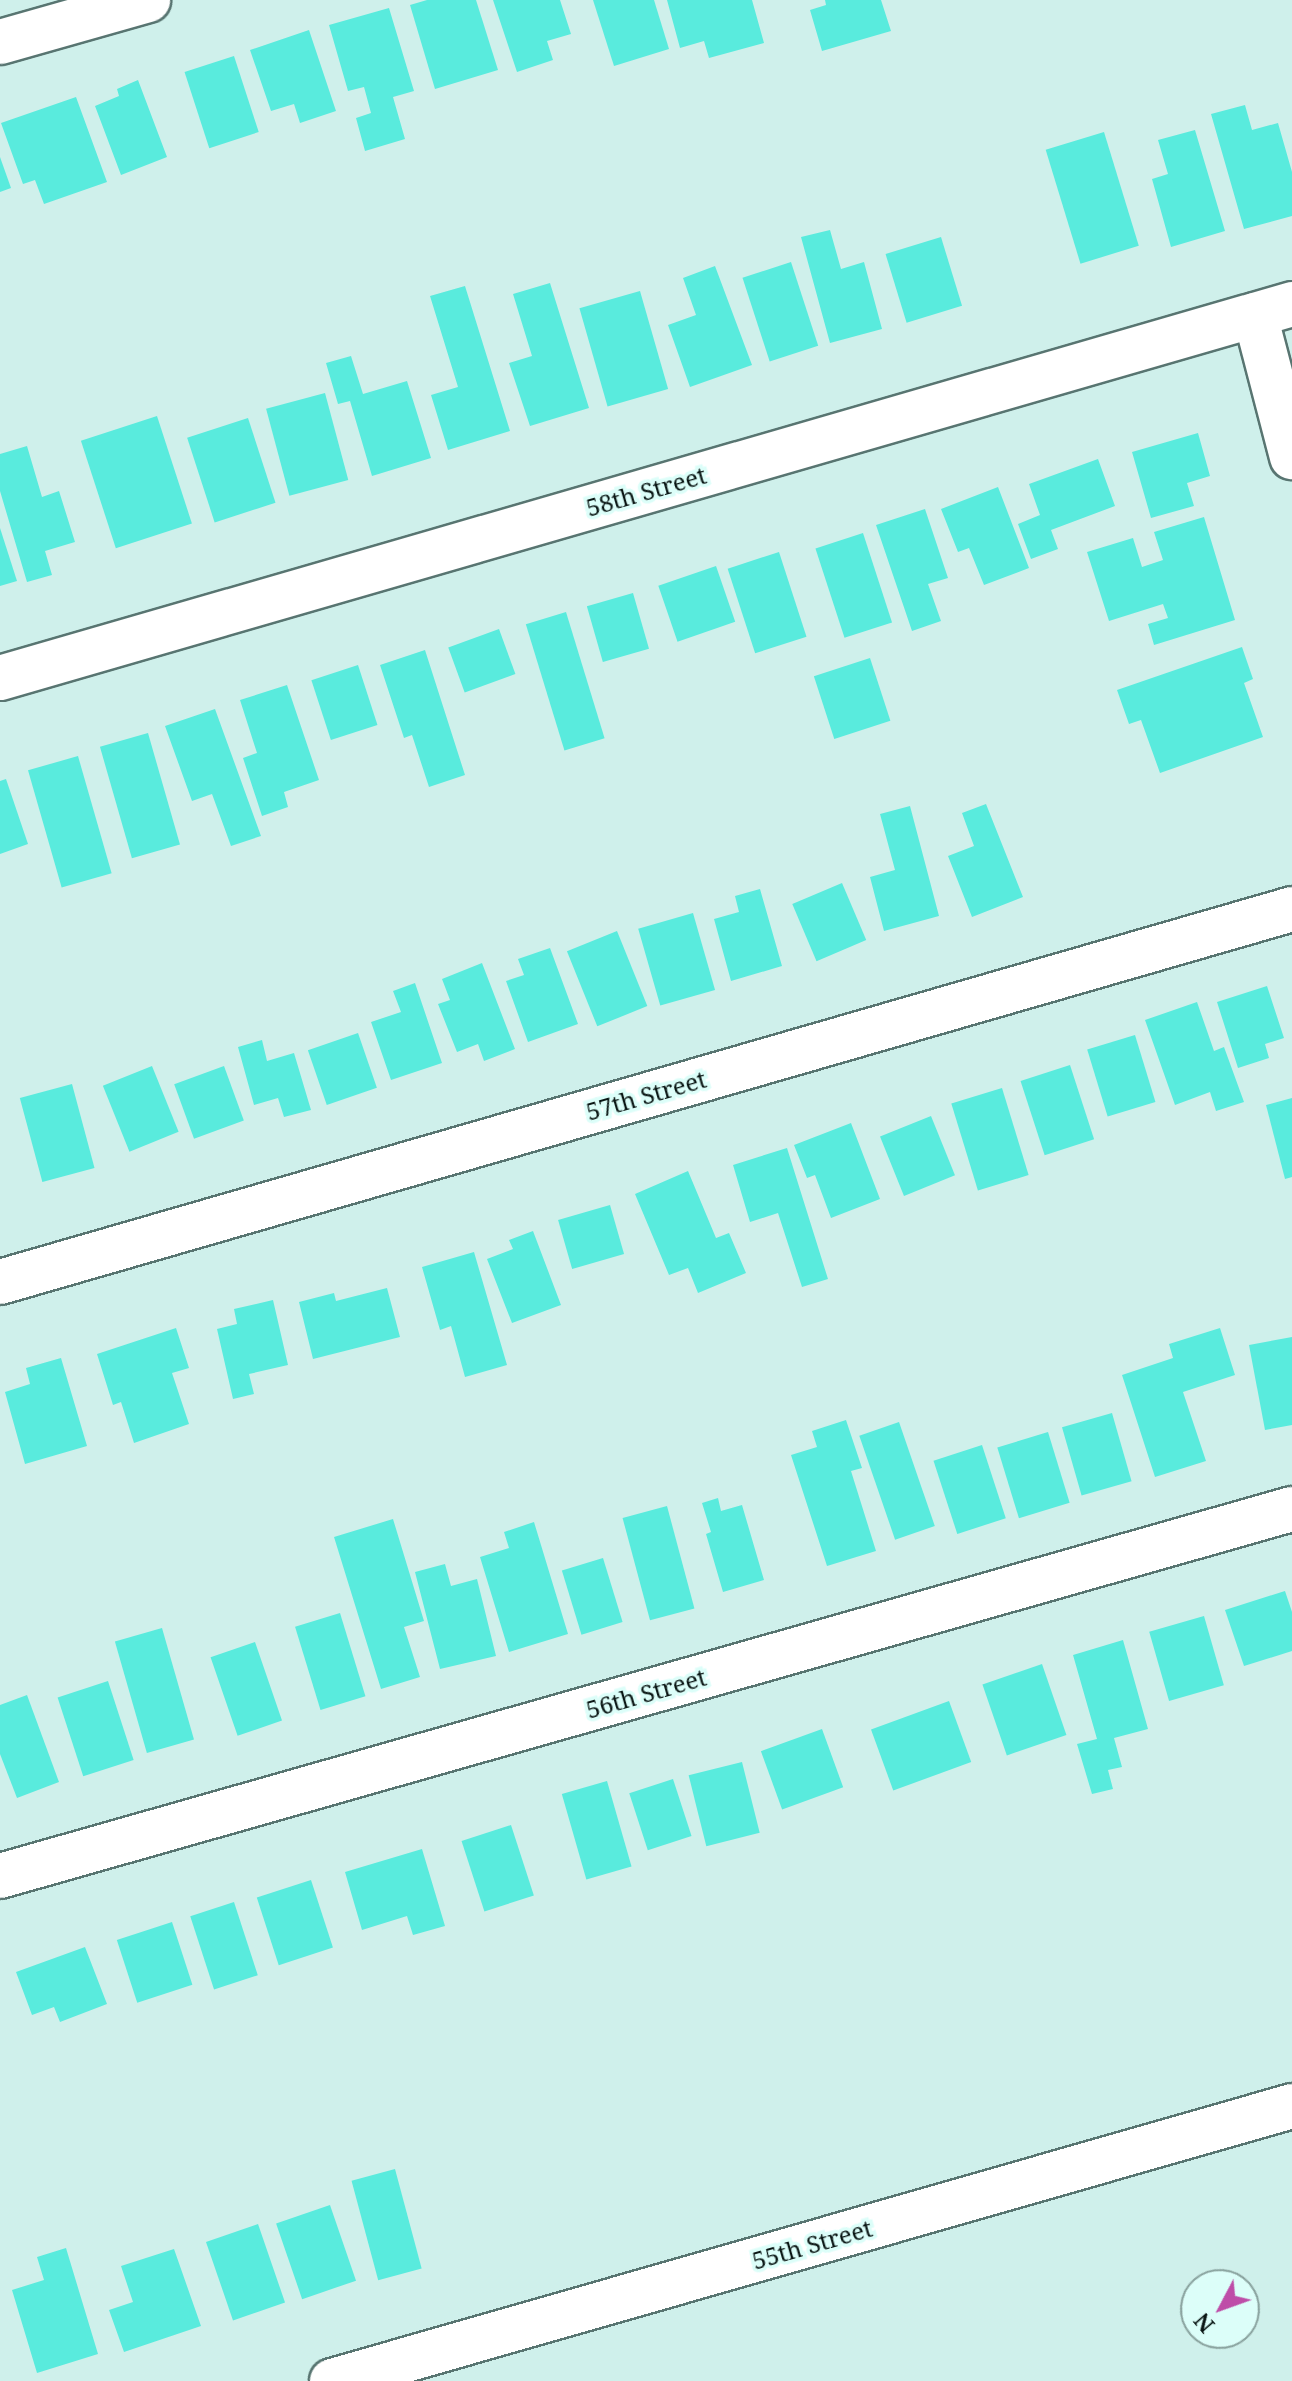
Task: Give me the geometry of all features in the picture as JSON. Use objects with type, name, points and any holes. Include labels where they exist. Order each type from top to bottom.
[{"type":"street","points":[[0,42],[148,0]]},
{"type":"street","points":[[1273,310],[1292,457]]},
{"type":"street","name":"58th Street","points":[[0,678],[1273,310]]},
{"type":"street","name":"57th Street","points":[[0,1282],[1292,909]]},
{"type":"street","name":"56th Street","points":[[0,1876],[1292,1509]]},
{"type":"street","name":"55th Street","points":[[332,2381],[1292,2106]]},
{"type":"building","points":[[427,0],[476,0],[498,70],[435,89],[410,5]]},
{"type":"building","points":[[493,0],[560,0],[571,34],[547,41],[553,60],[517,72]]},
{"type":"building","points":[[593,0],[654,0],[669,49],[614,66]]},
{"type":"building","points":[[667,0],[752,0],[764,43],[709,58],[704,41],[680,48]]},
{"type":"building","points":[[825,0],[881,0],[891,31],[822,51],[810,10],[826,5]]},
{"type":"building","points":[[389,8],[414,91],[393,97],[405,139],[365,151],[356,118],[371,113],[364,87],[348,91],[329,25]]},
{"type":"building","points":[[309,30],[336,111],[300,123],[294,104],[271,111],[250,50]]},
{"type":"building","points":[[234,56],[259,132],[209,148],[185,72]]},
{"type":"building","points":[[138,80],[167,157],[121,175],[95,106],[119,96],[117,89]]},
{"type":"building","points":[[76,97],[107,182],[44,204],[35,180],[23,184],[1,123]]},
{"type":"building","points":[[1245,105],[1252,130],[1278,123],[1292,172],[1292,216],[1244,229],[1211,114]]},
{"type":"building","points":[[1195,130],[1225,231],[1171,247],[1152,179],[1168,174],[1158,140]]},
{"type":"building","points":[[1104,132],[1139,246],[1080,264],[1046,150]]},
{"type":"building","points":[[0,157],[11,188],[0,192]]},
{"type":"building","points":[[830,230],[841,269],[864,262],[882,329],[830,343],[801,237]]},
{"type":"building","points":[[941,237],[962,306],[907,323],[886,254]]},
{"type":"building","points":[[791,262],[818,346],[770,361],[742,278]]},
{"type":"building","points":[[715,266],[752,365],[690,387],[668,325],[696,315],[683,278]]},
{"type":"building","points":[[550,283],[589,408],[530,426],[509,363],[532,356],[513,294]]},
{"type":"building","points":[[465,286],[510,431],[448,450],[431,395],[458,387],[430,296]]},
{"type":"building","points":[[640,291],[668,389],[608,406],[579,308]]},
{"type":"building","points":[[351,356],[363,394],[407,381],[431,458],[372,476],[350,401],[338,404],[326,363]]},
{"type":"building","points":[[325,393],[348,480],[289,496],[266,409]]},
{"type":"building","points":[[157,416],[192,523],[116,548],[81,441]]},
{"type":"building","points":[[248,418],[276,503],[215,522],[187,438]]},
{"type":"building","points":[[1198,433],[1210,476],[1187,483],[1194,506],[1151,518],[1132,452]]},
{"type":"building","points":[[27,446],[42,497],[59,491],[75,542],[45,551],[52,575],[27,582],[0,491],[0,454]]},
{"type":"building","points":[[1098,459],[1115,506],[1051,530],[1058,549],[1031,559],[1018,524],[1040,515],[1029,484]]},
{"type":"building","points":[[998,487],[1029,568],[984,585],[969,548],[958,552],[941,509]]},
{"type":"building","points":[[925,509],[948,578],[928,584],[941,621],[912,631],[876,525]]},
{"type":"building","points":[[1204,517],[1235,620],[1154,645],[1148,624],[1168,618],[1163,604],[1109,621],[1087,552],[1133,538],[1142,567],[1163,560],[1154,532]]},
{"type":"building","points":[[0,528],[17,581],[0,586]]},
{"type":"building","points":[[863,533],[892,622],[844,638],[815,548]]},
{"type":"building","points":[[779,552],[807,637],[755,653],[728,569]]},
{"type":"building","points":[[716,566],[735,622],[678,642],[658,586]]},
{"type":"building","points":[[633,593],[649,649],[603,662],[587,606]]},
{"type":"building","points":[[566,612],[605,738],[564,751],[526,624]]},
{"type":"building","points":[[499,629],[515,674],[465,693],[448,647]]},
{"type":"building","points":[[1242,647],[1253,679],[1244,683],[1263,737],[1160,773],[1141,720],[1129,724],[1117,690]]},
{"type":"building","points":[[425,650],[465,775],[429,787],[412,735],[404,738],[380,665]]},
{"type":"building","points":[[870,658],[890,721],[834,739],[814,676]]},
{"type":"building","points":[[358,665],[377,725],[331,740],[311,680]]},
{"type":"building","points":[[287,685],[319,780],[284,792],[288,807],[262,816],[243,758],[257,753],[240,700]]},
{"type":"building","points":[[215,709],[261,836],[231,846],[212,794],[192,801],[165,726]]},
{"type":"building","points":[[148,733],[180,845],[132,858],[100,747]]},
{"type":"building","points":[[78,756],[112,873],[62,888],[28,770]]},
{"type":"building","points":[[6,779],[28,844],[0,854],[0,781]]},
{"type":"building","points":[[986,804],[1023,897],[972,917],[948,856],[974,846],[962,813]]},
{"type":"building","points":[[910,806],[939,916],[884,931],[870,877],[895,870],[880,814]]},
{"type":"building","points":[[842,883],[866,940],[817,961],[792,904]]},
{"type":"building","points":[[760,889],[782,966],[731,981],[714,919],[739,912],[735,896]]},
{"type":"building","points":[[693,913],[715,990],[660,1006],[638,929]]},
{"type":"building","points":[[617,931],[647,1006],[597,1026],[567,951]]},
{"type":"building","points":[[550,948],[578,1024],[528,1042],[506,981],[524,975],[518,959]]},
{"type":"building","points":[[482,963],[515,1049],[484,1061],[478,1044],[457,1052],[438,1004],[450,1000],[442,979]]},
{"type":"building","points":[[415,983],[442,1063],[391,1080],[371,1022],[401,1012],[393,991]]},
{"type":"building","points":[[1267,986],[1284,1038],[1265,1044],[1269,1058],[1238,1068],[1217,1002]]},
{"type":"building","points":[[1197,1002],[1214,1051],[1224,1047],[1244,1102],[1216,1111],[1210,1092],[1175,1105],[1145,1020]]},
{"type":"building","points":[[358,1033],[377,1088],[327,1105],[308,1050]]},
{"type":"building","points":[[1135,1035],[1155,1102],[1108,1117],[1087,1050]]},
{"type":"building","points":[[262,1040],[267,1061],[294,1053],[311,1110],[284,1117],[278,1098],[254,1105],[238,1047]]},
{"type":"building","points":[[1070,1065],[1094,1139],[1045,1155],[1021,1081]]},
{"type":"building","points":[[152,1066],[179,1132],[129,1152],[103,1086]]},
{"type":"building","points":[[224,1066],[244,1121],[194,1139],[174,1084]]},
{"type":"building","points":[[72,1084],[95,1168],[42,1182],[20,1098]]},
{"type":"building","points":[[1002,1088],[1029,1175],[978,1191],[951,1103]]},
{"type":"building","points":[[1292,1098],[1292,1177],[1285,1179],[1266,1105]]},
{"type":"building","points":[[931,1116],[955,1175],[904,1196],[880,1137]]},
{"type":"building","points":[[851,1123],[880,1199],[831,1218],[815,1175],[807,1178],[794,1145]]},
{"type":"building","points":[[787,1148],[828,1279],[802,1287],[778,1213],[750,1222],[733,1165]]},
{"type":"building","points":[[688,1171],[716,1238],[729,1233],[746,1273],[698,1293],[688,1268],[669,1275],[635,1194]]},
{"type":"building","points":[[610,1205],[624,1254],[572,1269],[558,1220]]},
{"type":"building","points":[[533,1231],[561,1305],[512,1323],[487,1259],[513,1249],[509,1240]]},
{"type":"building","points":[[474,1252],[507,1365],[465,1377],[451,1326],[440,1330],[422,1267]]},
{"type":"building","points":[[387,1288],[400,1337],[313,1359],[299,1302],[334,1293],[336,1301]]},
{"type":"building","points":[[273,1300],[288,1365],[249,1374],[254,1394],[233,1399],[217,1329],[237,1324],[234,1309]]},
{"type":"building","points":[[176,1328],[189,1368],[172,1373],[189,1424],[134,1443],[121,1402],[113,1405],[97,1354]]},
{"type":"building","points":[[1220,1328],[1235,1375],[1183,1392],[1206,1461],[1155,1477],[1122,1375],[1173,1358],[1169,1344]]},
{"type":"building","points":[[1292,1337],[1292,1425],[1265,1430],[1249,1345]]},
{"type":"building","points":[[61,1358],[87,1446],[25,1464],[5,1392],[30,1384],[26,1368]]},
{"type":"building","points":[[1112,1413],[1132,1481],[1082,1496],[1062,1427]]},
{"type":"building","points":[[846,1420],[862,1468],[851,1471],[876,1551],[827,1566],[791,1455],[817,1447],[812,1431]]},
{"type":"building","points":[[899,1422],[935,1526],[895,1540],[859,1436]]},
{"type":"building","points":[[1048,1432],[1070,1503],[1019,1518],[997,1447]]},
{"type":"building","points":[[982,1445],[1006,1518],[957,1534],[933,1461]]},
{"type":"building","points":[[718,1498],[721,1511],[742,1505],[764,1580],[723,1592],[706,1534],[711,1532],[702,1503]]},
{"type":"building","points":[[667,1506],[694,1608],[650,1620],[623,1518]]},
{"type":"building","points":[[393,1519],[424,1621],[404,1627],[420,1677],[381,1689],[334,1537]]},
{"type":"building","points":[[534,1522],[568,1634],[509,1652],[480,1557],[509,1548],[504,1532]]},
{"type":"building","points":[[603,1558],[623,1622],[581,1635],[562,1571]]},
{"type":"building","points":[[445,1564],[451,1586],[477,1579],[496,1656],[440,1669],[415,1572]]},
{"type":"building","points":[[1285,1591],[1292,1612],[1292,1651],[1244,1666],[1225,1610]]},
{"type":"building","points":[[340,1613],[365,1696],[320,1710],[295,1627]]},
{"type":"building","points":[[1204,1616],[1224,1685],[1169,1701],[1149,1632]]},
{"type":"building","points":[[162,1628],[194,1740],[147,1753],[115,1642]]},
{"type":"building","points":[[1123,1640],[1148,1729],[1114,1738],[1122,1767],[1108,1770],[1113,1789],[1092,1794],[1077,1744],[1097,1739],[1073,1655]]},
{"type":"building","points":[[255,1642],[282,1720],[238,1736],[211,1657]]},
{"type":"building","points":[[1042,1664],[1066,1735],[1007,1755],[982,1685]]},
{"type":"building","points":[[108,1681],[134,1760],[83,1776],[58,1697]]},
{"type":"building","points":[[27,1695],[59,1782],[17,1798],[0,1754],[0,1705]]},
{"type":"building","points":[[949,1701],[971,1762],[893,1790],[871,1729]]},
{"type":"building","points":[[822,1729],[843,1787],[782,1809],[761,1751]]},
{"type":"building","points":[[742,1762],[760,1833],[706,1846],[689,1775]]},
{"type":"building","points":[[673,1779],[692,1836],[648,1850],[629,1793]]},
{"type":"building","points":[[607,1781],[632,1867],[586,1880],[562,1794]]},
{"type":"building","points":[[511,1825],[534,1895],[484,1911],[462,1841]]},
{"type":"building","points":[[422,1849],[445,1926],[413,1935],[407,1916],[362,1930],[345,1872]]},
{"type":"building","points":[[311,1880],[333,1948],[279,1965],[257,1898]]},
{"type":"building","points":[[234,1902],[258,1975],[214,1989],[190,1916]]},
{"type":"building","points":[[172,1922],[192,1985],[137,2003],[117,1940]]},
{"type":"building","points":[[85,1947],[107,2004],[60,2022],[54,2007],[32,2015],[16,1972]]},
{"type":"building","points":[[395,2169],[422,2268],[378,2280],[352,2181]]},
{"type":"building","points":[[330,2205],[356,2281],[302,2299],[276,2224]]},
{"type":"building","points":[[258,2224],[285,2302],[233,2320],[206,2242]]},
{"type":"building","points":[[66,2248],[98,2354],[37,2373],[12,2290],[44,2280],[37,2257]]},
{"type":"building","points":[[174,2249],[201,2326],[124,2352],[109,2310],[133,2302],[121,2266]]}]
